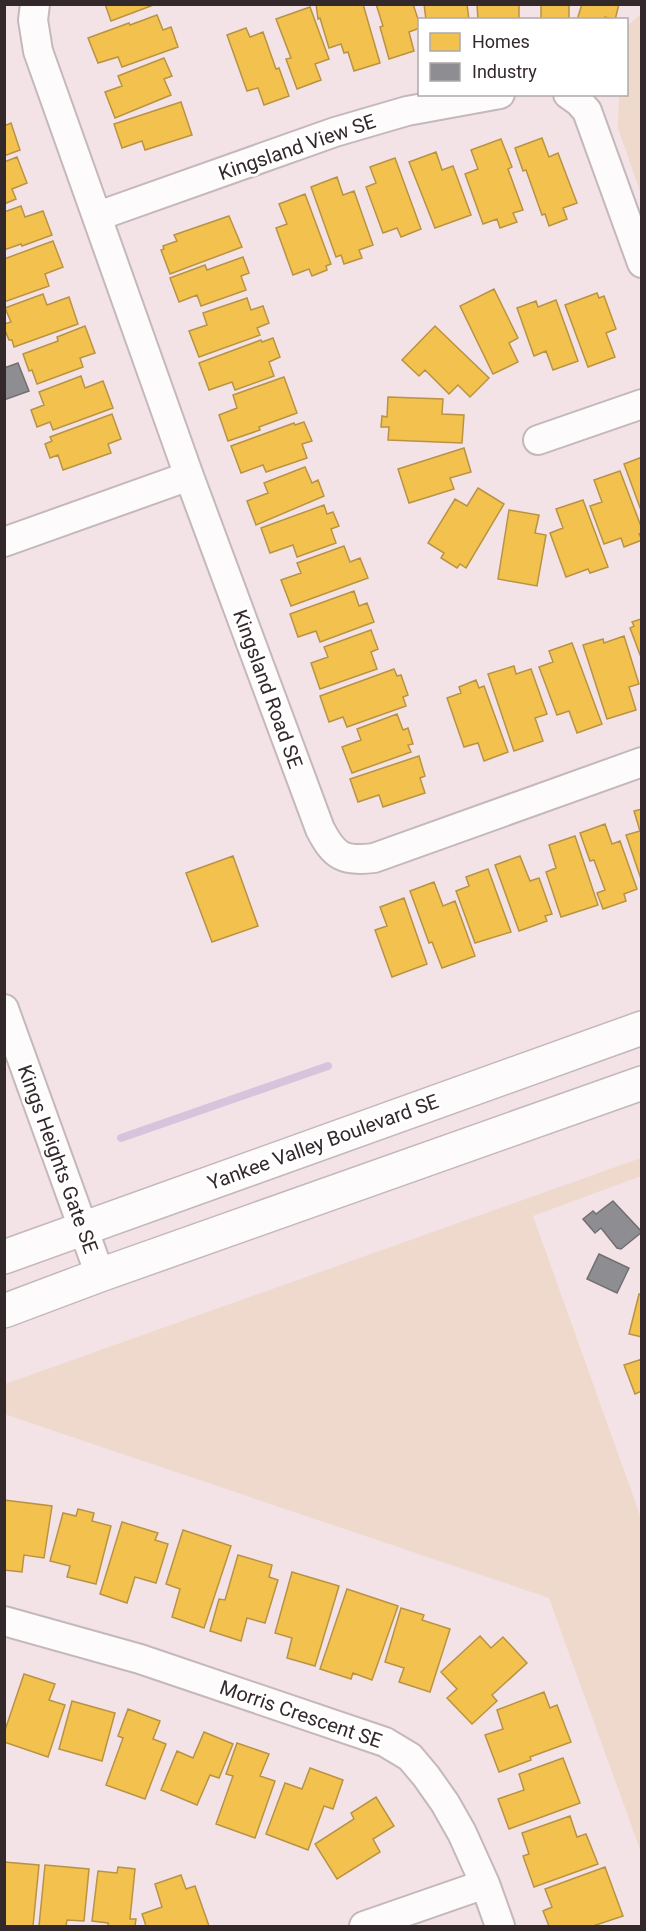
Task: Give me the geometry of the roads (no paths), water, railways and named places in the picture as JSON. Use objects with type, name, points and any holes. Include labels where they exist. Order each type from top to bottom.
[{"type":"street","name":"Kingsland Road SE","points":[[35,4],[33,20],[38,51],[189,476],[320,829],[329,847],[341,856],[358,860],[374,858],[642,762]]},
{"type":"street","name":"Kingsland View SE","points":[[98,216],[335,132],[407,111],[489,96]]},
{"type":"street","points":[[571,96],[587,111],[642,263]]},
{"type":"street","points":[[538,440],[642,404]]},
{"type":"street","points":[[4,542],[189,476]]},
{"type":"street","name":"Kings Heights Gate SE","points":[[4,1009],[100,1275]]},
{"type":"street","name":"Yankee Valley Boulevard SE","points":[[4,1257],[642,1028]]},
{"type":"street","points":[[4,1311],[642,1083]]},
{"type":"street","name":"Morris Crescent SE","points":[[4,1621],[140,1659],[386,1742],[410,1757],[426,1776],[462,1833],[485,1884],[500,1926]]},
{"type":"street","points":[[364,1926],[485,1884]]},
{"type":"waterway","points":[[121,1138],[328,1066]]}]
